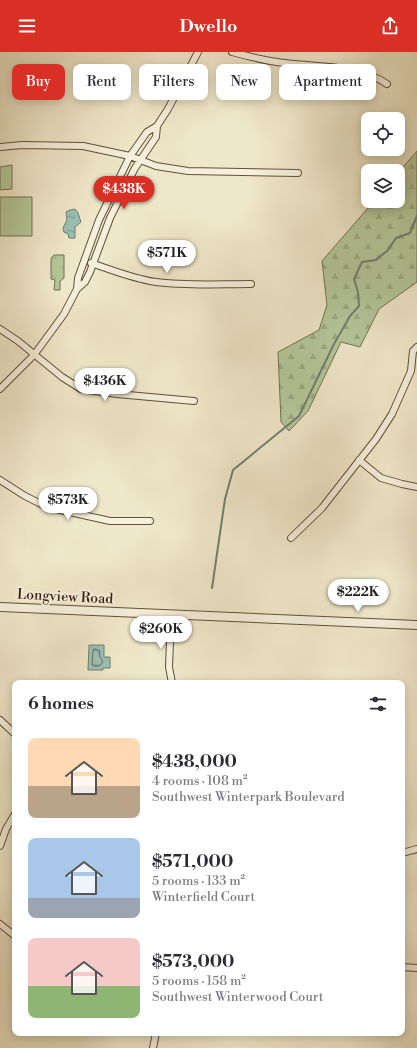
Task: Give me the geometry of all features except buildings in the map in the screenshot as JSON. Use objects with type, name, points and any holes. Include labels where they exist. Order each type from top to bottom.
[{"type":"street","points":[[77,289],[78,278],[99,220],[130,156],[147,132],[157,126],[168,109],[198,52]]},
{"type":"street","points":[[232,52],[251,58],[277,62],[343,69],[379,78],[387,84]]},
{"type":"street","points":[[0,389],[34,355],[64,314],[77,289],[85,282],[110,218],[135,168],[156,137],[157,126]]},
{"type":"street","points":[[0,147],[22,145],[83,146],[130,156],[156,166],[188,171],[298,173]]},
{"type":"street","points":[[84,261],[155,282],[187,284],[251,284]]},
{"type":"street","points":[[0,329],[18,341],[62,377],[81,389],[194,401]]},
{"type":"street","points":[[411,371],[412,351],[417,347]]},
{"type":"street","points":[[291,538],[322,508],[376,439],[392,414],[411,371],[415,365],[417,365]]},
{"type":"street","points":[[359,460],[381,478],[417,487]]},
{"type":"street","points":[[0,480],[25,496],[54,508],[110,521],[150,521]]},
{"type":"street","name":"Longview Road","points":[[0,607],[417,625]]},
{"type":"street","points":[[171,615],[169,667],[171,680]]},
{"type":"street","points":[[0,720],[12,731]]},
{"type":"street","points":[[0,846],[6,829],[12,819]]},
{"type":"street","points":[[405,852],[417,849]]},
{"type":"street","points":[[0,924],[12,934]]},
{"type":"street","points":[[405,967],[417,968]]},
{"type":"street","points":[[153,1048],[155,1036]]},
{"type":"green space","points":[[417,151],[417,282],[379,309],[360,347],[341,342],[308,411],[289,431],[281,422],[278,352],[319,330],[327,305],[322,261],[368,208],[405,208],[405,165]]},
{"type":"green space","points":[[12,165],[12,189],[0,190],[0,167]]},
{"type":"green space","points":[[0,197],[32,197],[32,236],[0,236]]},
{"type":"green space","points":[[54,255],[64,255],[64,278],[60,281],[60,290],[54,290],[55,280],[51,279],[51,258]]},
{"type":"water","points":[[75,209],[81,222],[75,227],[75,238],[69,238],[68,234],[64,232],[63,228],[67,220],[66,212]]},
{"type":"water","points":[[89,645],[104,645],[104,657],[110,657],[110,668],[103,668],[103,670],[88,670]]},
{"type":"waterway","points":[[212,588],[225,499],[233,470],[299,416],[334,344],[350,316],[359,306],[358,292],[354,279],[362,262],[376,260],[388,250],[396,238],[410,233],[417,216]]}]
